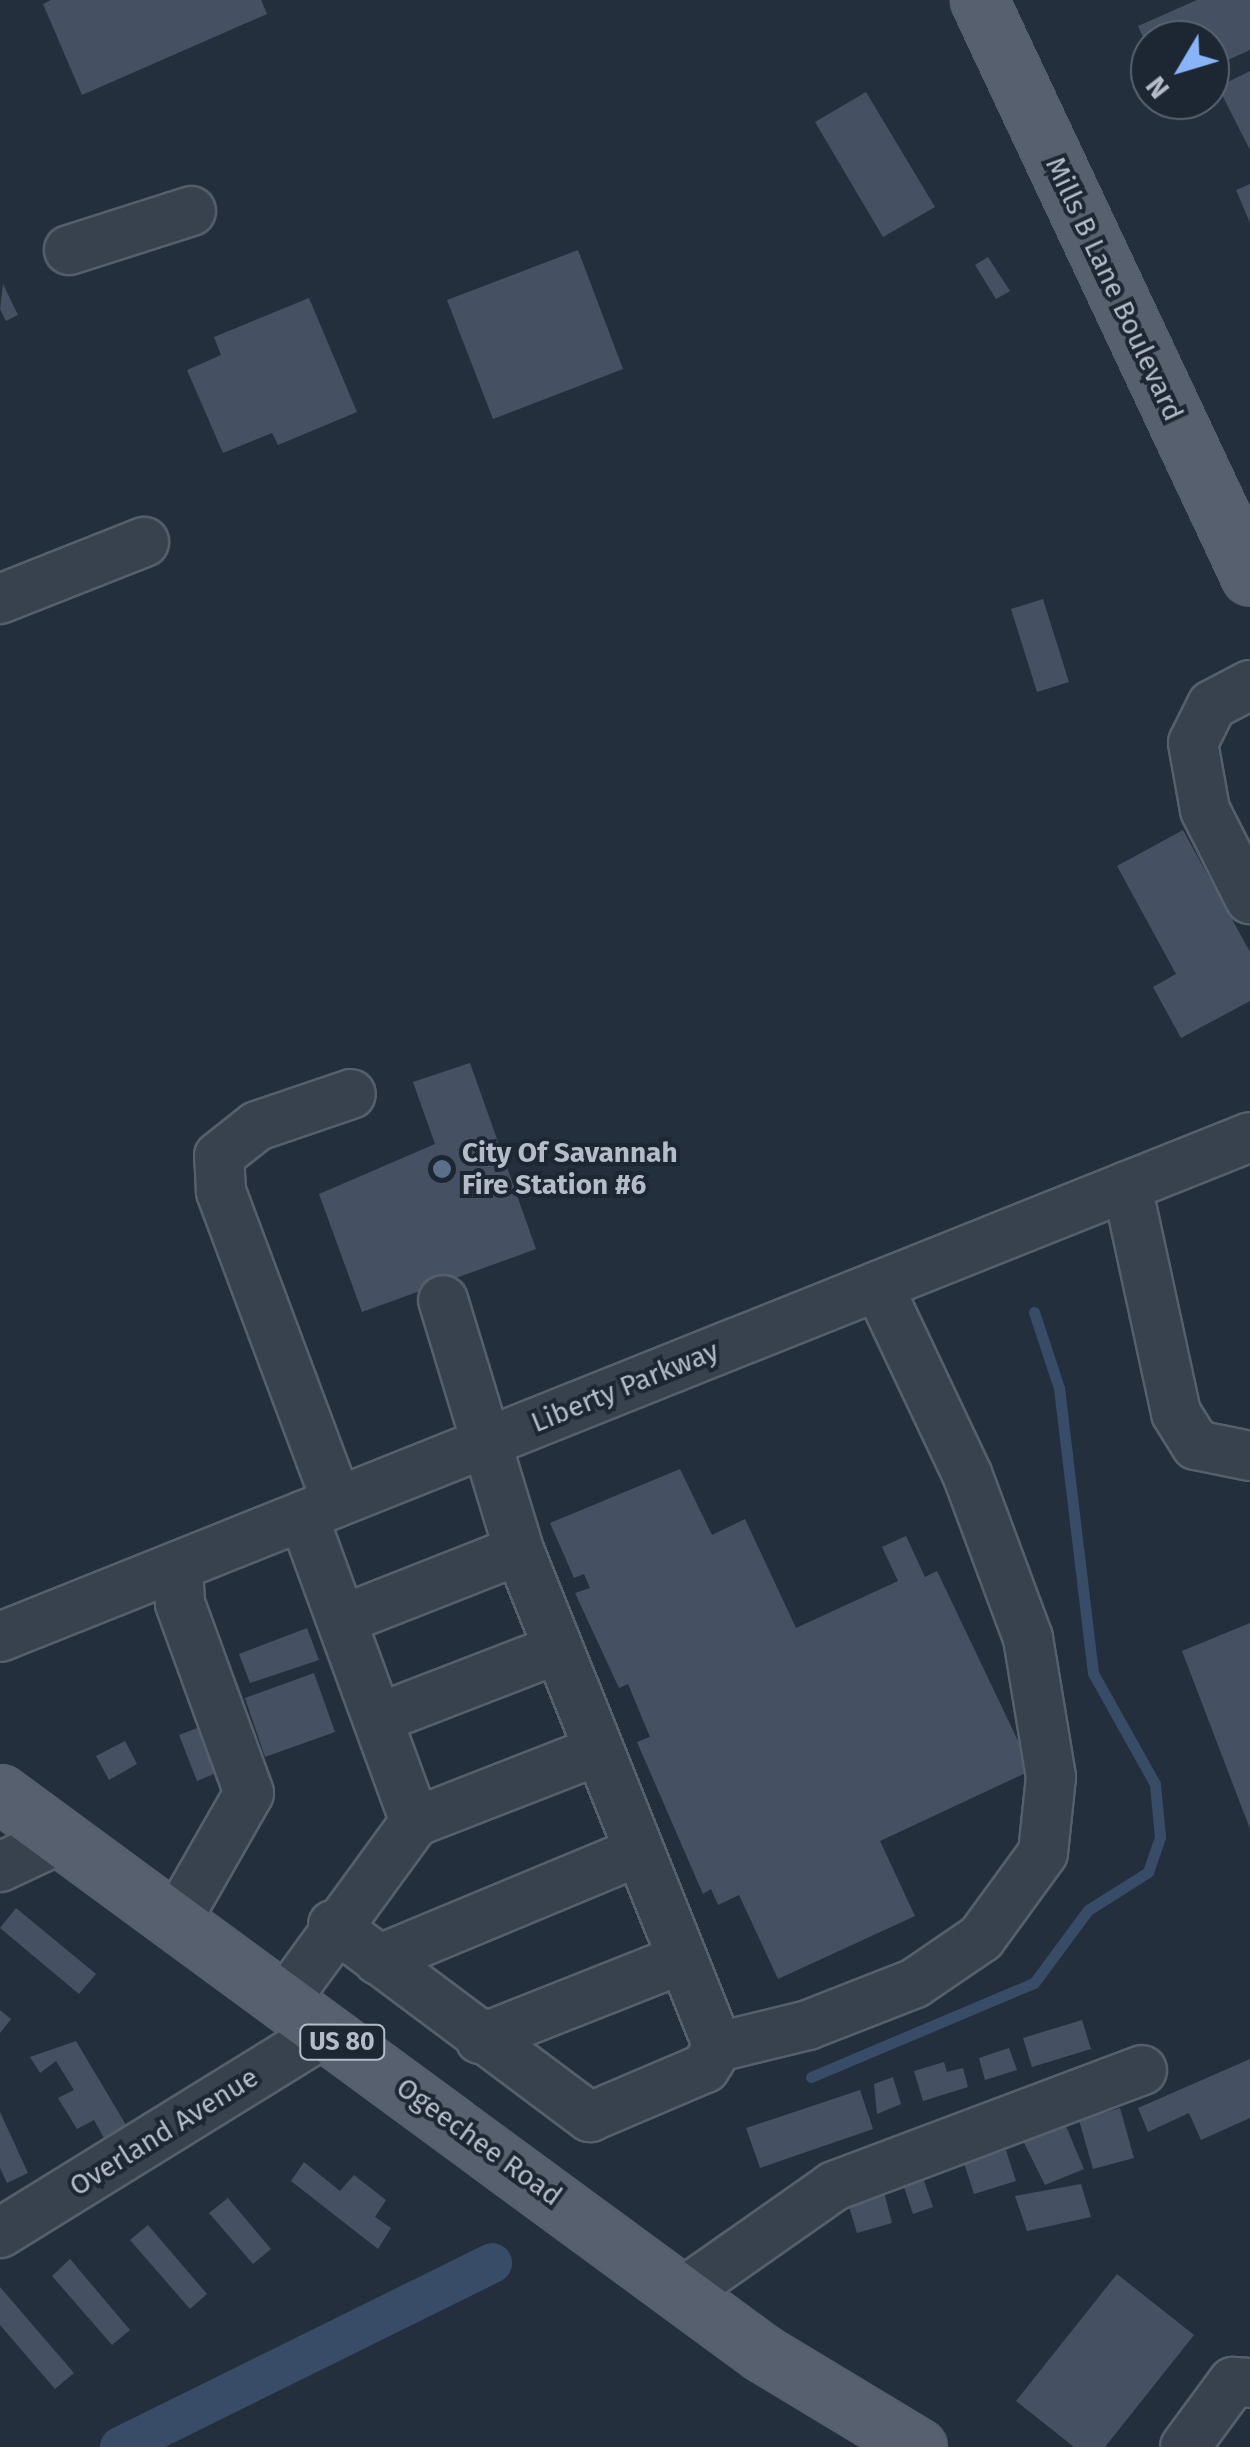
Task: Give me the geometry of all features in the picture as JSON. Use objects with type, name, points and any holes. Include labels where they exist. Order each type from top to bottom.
[{"type":"main road","name":"Mills B Lane Boulevard","points":[[979,0],[1250,577]]},
{"type":"main road","name":"Ogeechee Road","points":[[0,1793],[762,2352],[918,2447]]},
{"type":"main road","name":"Ogeechee Road","points":[[762,2352],[851,2447]]},
{"type":"street","points":[[69,250],[191,211]]},
{"type":"street","points":[[0,599],[144,542]]},
{"type":"street","points":[[1250,685],[1212,705],[1193,742],[1204,810],[1250,899]]},
{"type":"street","points":[[351,1094],[258,1126],[219,1156],[221,1191],[320,1509],[344,1619],[382,1717],[415,1822]]},
{"type":"street","name":"Liberty Parkway","points":[[0,1637],[1250,1137]]},
{"type":"street","points":[[1126,1186],[1176,1413],[1196,1445],[1250,1456]]},
{"type":"street","points":[[333,1925],[480,2039],[590,2117],[704,2068],[718,2047],[808,2025],[915,1983],[981,1938],[1043,1853],[1051,1778],[1028,1638],[968,1474],[878,1286]]},
{"type":"street","points":[[443,1300],[490,1441],[520,1550],[636,1852],[718,2047]]},
{"type":"street","points":[[344,1619],[520,1550]]},
{"type":"street","points":[[176,1921],[250,1792],[180,1603],[178,1566]]},
{"type":"street","points":[[382,1717],[558,1649]]},
{"type":"street","points":[[306,2016],[333,1925],[415,1822],[597,1751]]},
{"type":"street","points":[[0,1867],[62,1838]]},
{"type":"street","points":[[378,1960],[636,1852]]},
{"type":"street","points":[[480,2039],[680,1960]]},
{"type":"street","name":"Overland Avenue","points":[[0,2233],[306,2016]]},
{"type":"street","points":[[682,2293],[834,2186],[1142,2070]]},
{"type":"street","points":[[1186,2447],[1233,2382],[1250,2383]]},
{"type":"building","points":[[51,0],[261,0],[267,14],[82,95],[43,4]]},
{"type":"building","points":[[1197,0],[1250,0],[1250,50],[1230,59],[1230,20],[1152,20]]},
{"type":"building","points":[[1250,71],[1250,150],[1230,111],[1230,81]]},
{"type":"building","points":[[866,92],[935,207],[883,237],[815,122]]},
{"type":"building","points":[[1250,184],[1250,223],[1236,190]]},
{"type":"building","points":[[578,250],[623,369],[493,419],[447,300]]},
{"type":"building","points":[[988,257],[1010,291],[996,299],[975,265]]},
{"type":"building","points":[[3,284],[18,315],[6,321],[0,309]]},
{"type":"building","points":[[309,298],[357,412],[278,445],[272,433],[223,453],[187,370],[221,355],[214,337]]},
{"type":"building","points":[[1043,599],[1069,682],[1037,692],[1011,609]]},
{"type":"building","points":[[1183,830],[1250,952],[1250,1001],[1181,1038],[1153,987],[1176,974],[1117,866]]},
{"type":"building","name":"City Of Savannah Fire Station #6","points":[[470,1063],[536,1249],[362,1312],[319,1194],[435,1144],[413,1082]]},
{"type":"building","points":[[680,1469],[712,1535],[745,1519],[796,1628],[898,1581],[882,1547],[906,1536],[925,1577],[937,1571],[1032,1770],[880,1841],[915,1916],[778,1979],[739,1895],[718,1905],[711,1889],[703,1894],[637,1742],[650,1737],[628,1684],[619,1688],[575,1593],[590,1588],[584,1574],[574,1578],[550,1523]]},
{"type":"building","points":[[1250,1623],[1250,1829],[1182,1651]]},
{"type":"building","points":[[307,1628],[319,1660],[250,1683],[239,1654]]},
{"type":"building","points":[[314,1673],[335,1732],[265,1757],[245,1698]]},
{"type":"building","points":[[216,1721],[233,1766],[197,1781],[179,1735]]},
{"type":"building","points":[[125,1741],[137,1764],[109,1780],[96,1756]]},
{"type":"building","points":[[16,1908],[96,1974],[79,1994],[0,1928]]},
{"type":"building","points":[[0,2010],[11,2019],[0,2033]]},
{"type":"building","points":[[1082,2020],[1091,2049],[1032,2067],[1023,2038]]},
{"type":"building","points":[[76,2041],[126,2125],[104,2138],[94,2120],[77,2129],[58,2098],[74,2090],[56,2061],[40,2073],[30,2057]]},
{"type":"building","points":[[1009,2048],[1017,2070],[985,2080],[979,2058]]},
{"type":"building","points":[[1250,2059],[1250,2118],[1201,2140],[1189,2113],[1148,2132],[1138,2108]]},
{"type":"building","points":[[944,2062],[947,2072],[963,2068],[968,2087],[923,2101],[914,2071]]},
{"type":"building","points":[[893,2077],[901,2104],[877,2114],[874,2084]]},
{"type":"building","points":[[860,2090],[873,2129],[760,2168],[746,2128]]},
{"type":"building","points":[[1120,2108],[1134,2158],[1093,2169],[1079,2120]]},
{"type":"building","points":[[0,2112],[28,2173],[7,2183],[0,2168]]},
{"type":"building","points":[[1065,2124],[1084,2169],[1045,2185],[1022,2139]]},
{"type":"building","points":[[1006,2150],[1016,2181],[974,2194],[964,2163]]},
{"type":"building","points":[[304,2162],[340,2191],[354,2175],[386,2200],[375,2217],[391,2228],[378,2249],[291,2181]]},
{"type":"building","points":[[923,2178],[933,2207],[913,2214],[903,2184]]},
{"type":"building","points":[[1081,2184],[1091,2217],[1027,2231],[1015,2196]]},
{"type":"building","points":[[884,2192],[892,2223],[857,2233],[848,2203]]},
{"type":"building","points":[[228,2198],[271,2249],[253,2264],[209,2213]]},
{"type":"building","points":[[148,2225],[207,2294],[190,2309],[130,2240]]},
{"type":"building","points":[[70,2259],[130,2330],[112,2345],[52,2276]]},
{"type":"building","points":[[1117,2274],[1194,2335],[1105,2447],[1074,2447],[1016,2401]]},
{"type":"building","points":[[0,2287],[74,2373],[55,2389],[0,2325]]},
{"type":"waterway","points":[[811,2077],[1034,1983],[1088,1910],[1148,1872],[1160,1837],[1155,1784],[1093,1673],[1059,1388],[1034,1312]]},
{"type":"waterway","points":[[120,2447],[492,2263]]},
{"type":"place","name":"City Of Savannah Fire Station #6","points":[[442,1169]]}]
